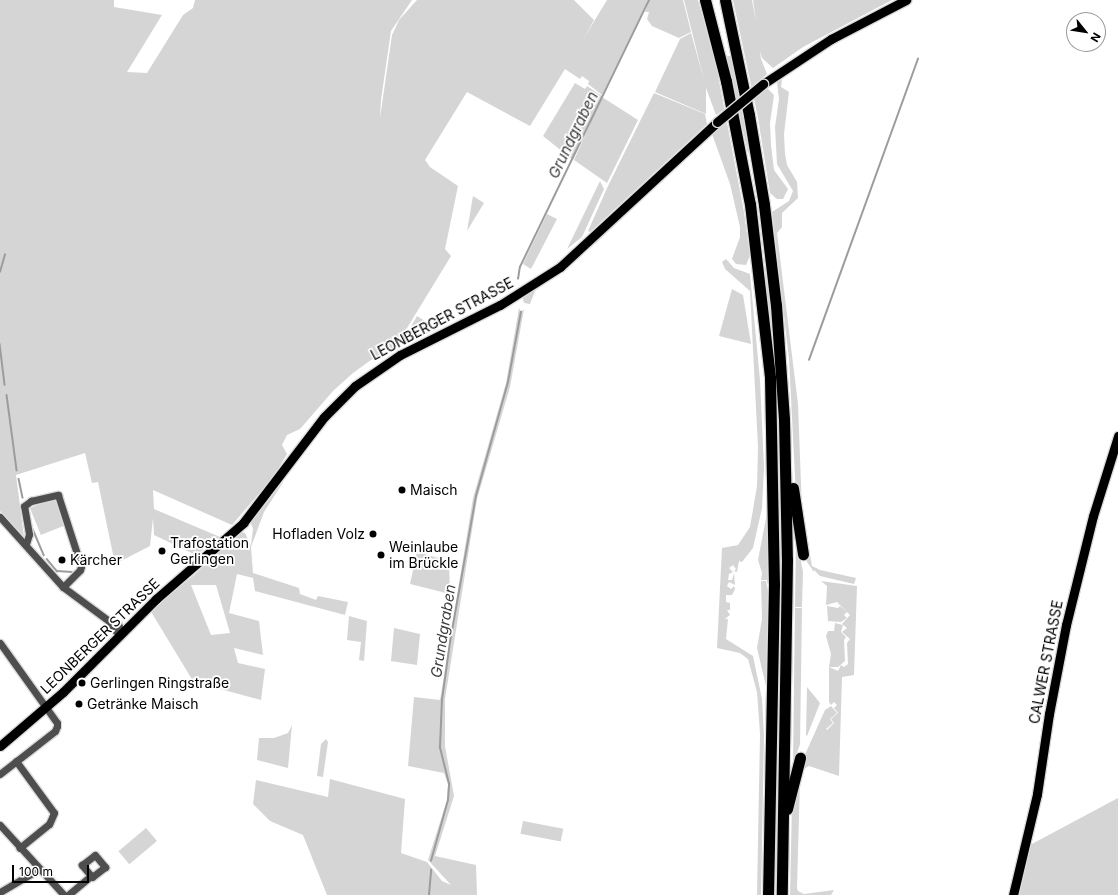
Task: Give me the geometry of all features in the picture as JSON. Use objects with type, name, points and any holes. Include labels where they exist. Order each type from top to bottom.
[{"type":"highway","points":[[705,0],[726,81],[750,204],[766,336],[773,443],[774,584],[768,895]]},
{"type":"highway","points":[[725,0],[750,121],[767,226],[777,311],[786,463],[787,575],[782,895]]},
{"type":"highway","points":[[767,498],[773,443]]},
{"type":"highway","points":[[786,463],[792,485],[803,554]]},
{"type":"highway","points":[[765,706],[771,755]]},
{"type":"highway","points":[[782,827],[800,758]]},
{"type":"main road","name":"LEONBERGER STRASSE","points":[[0,746],[46,708],[122,632],[243,523],[324,417],[355,386],[400,355],[500,306],[560,267],[717,122],[763,84],[826,42],[906,0]]},
{"type":"main road","name":"CALWER STRASSE","points":[[1013,895],[1037,794],[1049,714],[1066,625],[1093,516],[1118,436]]},
{"type":"street","points":[[26,544],[29,534],[24,506],[31,501],[58,495],[81,566],[80,570],[63,586]]},
{"type":"street","points":[[0,517],[63,586],[109,621],[112,628],[122,632]]},
{"type":"street","points":[[0,644],[57,722],[55,731],[0,774]]},
{"type":"street","points":[[16,761],[54,813],[49,824],[19,848]]},
{"type":"street","points":[[0,825],[19,848],[64,895]]},
{"type":"street","points":[[0,892],[39,868]]},
{"type":"street","points":[[68,895],[91,876]]},
{"type":"shaded area","points":[[0,0],[114,0],[114,7],[162,15],[127,72],[147,73],[183,15],[193,8],[195,0],[412,0],[391,31],[381,100],[380,118],[392,35],[399,20],[417,0],[574,0],[594,20],[584,38],[607,0],[648,0],[602,95],[588,84],[589,81],[582,76],[580,79],[565,69],[530,126],[467,92],[425,160],[430,167],[458,186],[445,249],[451,256],[396,346],[371,360],[353,373],[333,391],[300,429],[287,435],[282,445],[287,454],[274,476],[232,525],[153,490],[154,509],[220,537],[196,555],[154,535],[153,518],[150,546],[115,564],[98,482],[92,483],[85,453],[16,475],[24,537],[0,511]]},
{"type":"shaded area","points":[[649,0],[683,0],[691,32],[679,38],[652,26],[647,19],[649,12],[645,12]]},
{"type":"shaded area","points":[[684,0],[698,0],[716,65],[744,212],[750,256],[746,265],[736,264],[732,259],[740,237],[740,227],[730,184],[712,134],[724,121],[722,111],[716,115],[706,88],[706,114],[655,92],[680,39],[691,33],[704,80]]},
{"type":"shaded area","points":[[733,0],[752,0],[756,22],[753,0],[892,0],[803,47],[773,68],[762,58],[760,51],[761,59],[767,74],[755,84],[757,94],[766,87],[774,95],[770,123],[771,145],[774,170],[788,189],[783,199],[777,199],[770,193],[758,118]]},
{"type":"shaded area","points":[[848,34],[782,79],[781,87],[789,92],[784,134],[785,154],[787,165],[797,182],[798,198],[782,213],[782,227],[777,233],[798,404],[802,510],[812,566],[820,570],[856,578],[854,584],[820,576],[814,570],[814,572],[807,562],[796,496],[789,359],[772,212],[789,201],[793,191],[777,164],[775,127],[779,99],[777,83],[779,76]]},
{"type":"shaded area","points":[[726,56],[731,56],[750,153],[748,153]]},
{"type":"shaded area","points":[[575,83],[585,89],[587,86],[602,96],[573,160],[543,136]]},
{"type":"shaded area","points":[[654,93],[705,114],[707,124],[590,232],[588,231],[608,186]]},
{"type":"shaded area","points":[[602,97],[638,120],[607,183],[574,160]]},
{"type":"shaded area","points":[[600,181],[604,189],[582,237],[567,249]]},
{"type":"shaded area","points":[[643,193],[646,196],[596,243],[535,291],[530,304],[524,303],[522,295]]},
{"type":"shaded area","points":[[473,196],[484,203],[467,231]]},
{"type":"shaded area","points":[[547,214],[557,219],[531,269],[523,264]]},
{"type":"shaded area","points":[[726,259],[734,268],[750,274],[760,380],[764,468],[762,508],[753,548],[742,562],[739,561],[737,572],[734,571],[736,569],[733,565],[729,568],[733,572],[729,574],[728,580],[732,580],[734,573],[735,585],[729,582],[727,586],[731,589],[734,586],[735,589],[732,595],[726,595],[726,602],[730,603],[730,610],[727,610],[730,615],[725,619],[728,619],[726,639],[753,656],[762,699],[764,735],[761,895],[757,895],[760,734],[757,692],[748,659],[740,653],[717,648],[722,548],[738,545],[750,527],[757,486],[758,447],[750,291],[725,269],[722,262]]},
{"type":"shaded area","points":[[764,261],[772,317],[779,423],[782,529],[775,895],[780,496],[776,390]]},
{"type":"shaded area","points":[[732,289],[743,295],[751,344],[719,336]]},
{"type":"shaded area","points":[[519,308],[521,312],[524,309],[510,387],[477,499],[445,699],[445,746],[454,796],[435,856],[476,865],[477,895],[327,895],[303,835],[270,821],[253,804],[256,780],[328,797],[330,779],[405,799],[401,853],[427,862],[442,881],[451,885],[428,860],[447,800],[448,784],[444,773],[408,766],[414,697],[440,700],[473,498],[506,383]]},
{"type":"shaded area","points":[[417,316],[438,329],[401,345]]},
{"type":"shaded area","points":[[284,481],[264,512],[251,547],[253,573],[299,588],[300,594],[316,600],[318,596],[348,602],[345,615],[255,591],[253,578],[237,574],[229,613],[259,621],[263,655],[234,648],[238,663],[265,669],[261,700],[202,684],[196,686],[150,610],[193,576],[240,532],[245,533],[251,546],[253,528],[250,522]],"holes":[[[191,585],[216,585],[230,633],[211,635]]]},
{"type":"shaded area","points":[[55,498],[66,525],[41,535],[30,508]]},
{"type":"shaded area","points":[[767,513],[768,582],[767,584],[767,580],[761,580],[762,573],[758,560]]},
{"type":"shaded area","points":[[796,536],[803,572],[802,607],[795,607]]},
{"type":"shaded area","points":[[417,552],[449,561],[450,594],[410,584]]},
{"type":"shaded area","points":[[761,581],[766,581],[768,591],[766,686],[757,648],[762,619]]},
{"type":"shaded area","points":[[821,581],[857,586],[854,675],[842,677],[839,776],[809,766],[804,769],[800,779],[797,888],[798,891],[804,894],[834,890],[831,895],[790,895],[792,802],[803,759],[825,710],[831,706],[837,713],[830,719],[833,723],[826,729],[827,730],[834,723],[831,719],[838,713],[834,708],[837,705],[834,702],[831,705],[829,702],[829,667],[838,671],[841,665],[844,667],[848,664],[847,643],[850,639],[842,632],[847,628],[842,624],[850,615],[837,602],[826,605],[827,586]]},
{"type":"shaded area","points":[[827,606],[838,608],[840,606],[847,612],[844,615],[847,618],[841,622],[828,621]]},
{"type":"shaded area","points":[[795,608],[802,608],[800,744],[793,766]]},
{"type":"shaded area","points":[[349,616],[367,621],[364,661],[359,660],[361,642],[347,640]]},
{"type":"shaded area","points":[[835,623],[843,625],[841,632],[846,637],[844,640],[845,661],[838,667],[829,667],[831,654],[826,636],[828,631],[834,631]]},
{"type":"shaded area","points":[[394,628],[420,634],[417,665],[391,661]]},
{"type":"shaded area","points":[[807,687],[820,703],[807,736],[806,735]]},
{"type":"shaded area","points":[[292,725],[288,768],[257,760],[259,738],[274,738],[288,733]]},
{"type":"shaded area","points":[[326,739],[328,742],[323,777],[317,776],[321,744]]},
{"type":"shaded area","points":[[1118,798],[1118,895],[1013,895],[1030,845]]},
{"type":"shaded area","points":[[523,821],[563,829],[561,842],[521,834]]},
{"type":"shaded area","points":[[146,828],[157,841],[129,864],[118,851]]},
{"type":"waterway","name":"Grundgraben","points":[[518,279],[520,267],[649,0]]},
{"type":"waterway","points":[[809,360],[918,59]]},
{"type":"waterway","points":[[0,272],[5,255]]},
{"type":"waterway","name":"Grundgraben","points":[[431,861],[448,800],[449,784],[440,747],[442,700],[450,642],[476,496],[508,382],[521,312]]},
{"type":"waterway","points":[[0,344],[5,385]]},
{"type":"waterway","points":[[7,395],[17,470]]},
{"type":"waterway","points":[[19,479],[23,498]]},
{"type":"waterway","points":[[30,522],[44,555]]},
{"type":"waterway","points":[[47,559],[57,571],[72,572]]},
{"type":"waterway","name":"Grundgraben","points":[[429,895],[431,870]]},
{"type":"place","name":"Maisch","points":[[402,490]]},
{"type":"place","name":"Hofladen Volz","points":[[373,534]]},
{"type":"place","name":"Trafostation Gerlingen","points":[[162,551]]},
{"type":"place","name":"Weinlaube im Brückle","points":[[381,555]]},
{"type":"place","name":"Kärcher","points":[[62,560]]},
{"type":"place","name":"Gerlingen Ringstraße","points":[[82,683]]},
{"type":"place","name":"Getränke Maisch","points":[[79,704]]}]
